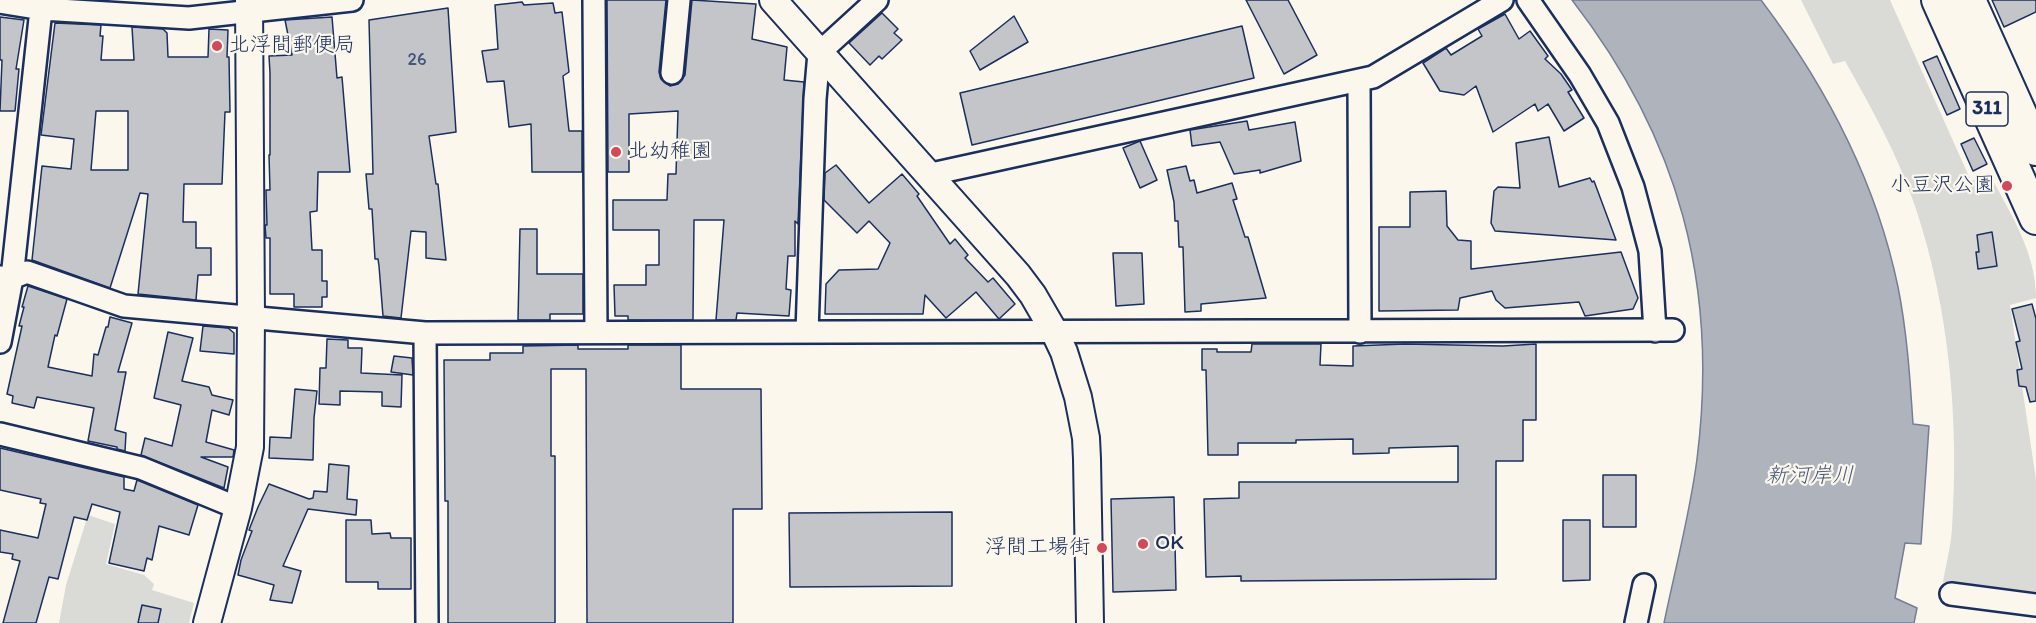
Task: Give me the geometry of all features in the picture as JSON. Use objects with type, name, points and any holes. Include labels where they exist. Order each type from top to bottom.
[{"type":"main road","name":"311","points":[[1938,0],[2036,218]]},
{"type":"main road","name":"311","points":[[1969,0],[2036,149]]},
{"type":"street","points":[[0,2],[189,18],[249,6],[352,0]]},
{"type":"street","points":[[594,0],[596,332]]},
{"type":"street","points":[[672,72],[679,0]]},
{"type":"street","points":[[773,0],[1018,275],[1033,295],[1055,333],[1073,377],[1086,438],[1090,623]]},
{"type":"street","points":[[807,332],[815,99],[819,53],[877,0]]},
{"type":"street","points":[[927,175],[1373,77],[1502,0]]},
{"type":"street","points":[[6,277],[27,272],[124,306],[425,333],[1664,330],[1650,251],[1633,187],[1608,123],[1581,75],[1528,0]]},
{"type":"street","points":[[0,342],[6,277],[42,5]]},
{"type":"street","points":[[207,623],[238,508],[250,447],[249,6]]},
{"type":"street","points":[[1359,80],[1360,332]]},
{"type":"street","points":[[425,333],[427,623]]},
{"type":"street","points":[[0,434],[141,468],[238,508]]},
{"type":"street","points":[[1636,623],[1644,585]]},
{"type":"street","points":[[1951,594],[2036,605]]},
{"type":"shaded area","points":[[1801,0],[1890,0],[1971,181],[1989,173],[2027,249],[2035,281],[2036,298],[2010,305],[2036,480],[2036,592],[1943,582],[1952,528],[1953,407],[1944,327],[1928,248],[1902,171],[1884,134],[1845,61],[1833,64]]},
{"type":"shaded area","points":[[88,515],[115,524],[106,564],[144,575],[154,584],[152,590],[194,603],[189,623],[59,623],[66,585]]},
{"type":"water","name":"新河岸川","points":[[1572,0],[1761,0],[1807,66],[1827,101],[1862,172],[1888,248],[1904,321],[1913,424],[1929,426],[1921,544],[1905,543],[1895,598],[1917,608],[1914,623],[1664,623],[1697,459],[1702,395],[1702,333],[1695,274],[1683,216],[1664,160],[1640,105],[1609,52]]},
{"type":"building","points":[[607,0],[666,0],[659,72],[661,79],[670,86],[678,84],[685,75],[692,0],[756,4],[752,39],[787,47],[784,80],[804,82],[798,224],[795,221],[795,256],[788,256],[786,289],[791,290],[789,316],[737,313],[736,320],[716,320],[724,220],[694,220],[693,320],[628,320],[628,316],[615,316],[614,285],[646,285],[646,265],[659,265],[659,230],[613,230],[613,200],[667,200],[668,174],[676,174],[678,111],[629,114],[629,172],[608,172]]},
{"type":"building","points":[[1246,0],[1288,0],[1317,55],[1284,74]]},
{"type":"building","points":[[1992,0],[2036,0],[2036,12],[2004,27]]},
{"type":"building","points":[[522,2],[524,5],[553,3],[555,13],[562,12],[569,72],[563,76],[569,131],[582,131],[582,172],[532,172],[531,124],[509,127],[504,81],[487,82],[482,51],[498,49],[495,5]]},
{"type":"building","points":[[448,8],[456,132],[429,136],[436,184],[438,184],[446,260],[426,258],[426,232],[411,231],[401,318],[383,316],[379,266],[378,259],[375,259],[372,209],[369,209],[366,174],[373,174],[369,20]]},
{"type":"building","points":[[882,13],[898,29],[894,33],[902,40],[882,59],[879,56],[870,65],[849,43]]},
{"type":"building","points":[[1505,14],[1519,39],[1530,31],[1548,56],[1545,59],[1561,74],[1572,90],[1568,92],[1584,118],[1564,131],[1548,104],[1538,111],[1535,104],[1493,132],[1476,86],[1464,95],[1440,91],[1423,63],[1446,48],[1451,55],[1482,36],[1478,29]]},
{"type":"building","points":[[1014,16],[1028,42],[980,70],[970,51]]},
{"type":"building","points":[[0,17],[24,20],[16,69],[19,69],[15,111],[0,111],[2,60],[0,60]]},
{"type":"building","points":[[332,17],[337,78],[342,77],[350,172],[318,172],[317,211],[310,212],[312,250],[322,250],[322,281],[327,281],[327,297],[322,297],[322,307],[294,307],[294,294],[270,294],[270,238],[266,238],[265,225],[267,225],[266,190],[270,190],[269,56],[292,55],[285,20]]},
{"type":"building","points":[[55,23],[101,25],[100,36],[103,36],[101,60],[134,60],[132,27],[163,29],[167,33],[168,57],[208,57],[209,29],[228,30],[230,112],[225,112],[222,184],[184,184],[183,222],[196,222],[196,248],[211,248],[211,275],[198,275],[196,300],[138,294],[148,194],[140,193],[110,288],[32,260],[42,166],[71,169],[74,139],[41,135]],"holes":[[[96,111],[128,111],[128,170],[91,170]]]},
{"type":"building","points":[[1242,26],[1254,78],[972,145],[960,93]]},
{"type":"building","points":[[1937,56],[1960,109],[1947,115],[1923,62]]},
{"type":"building","points":[[1247,121],[1249,130],[1295,122],[1301,161],[1260,173],[1260,170],[1234,174],[1220,142],[1192,146],[1190,130]]},
{"type":"building","points":[[1549,137],[1559,187],[1590,178],[1592,182],[1594,181],[1616,240],[1495,231],[1491,223],[1494,191],[1498,187],[1520,188],[1516,143]]},
{"type":"building","points":[[1974,138],[1987,164],[1973,171],[1961,144]]},
{"type":"building","points":[[1140,141],[1157,180],[1140,188],[1123,148]]},
{"type":"building","points":[[836,165],[869,203],[902,174],[919,194],[917,196],[950,244],[955,239],[968,255],[965,258],[988,282],[993,278],[1015,304],[999,319],[976,292],[946,318],[925,295],[923,314],[825,314],[826,284],[839,270],[878,269],[890,243],[869,221],[857,233],[824,200],[825,173]]},
{"type":"building","points":[[1186,166],[1190,181],[1194,180],[1197,193],[1232,183],[1237,199],[1233,200],[1245,237],[1248,237],[1266,298],[1201,304],[1201,311],[1185,312],[1183,247],[1179,247],[1178,221],[1175,221],[1174,202],[1167,170]]},
{"type":"building","points":[[1446,191],[1447,226],[1458,240],[1471,241],[1471,269],[1621,252],[1638,298],[1633,309],[1585,316],[1579,302],[1505,308],[1496,300],[1492,291],[1460,298],[1458,310],[1379,311],[1379,227],[1410,227],[1410,192]]},
{"type":"building","points":[[520,229],[537,229],[537,274],[583,274],[583,314],[550,314],[550,320],[518,320]]},
{"type":"building","points":[[1992,232],[1997,266],[1978,269],[1977,235]]},
{"type":"building","points":[[1113,253],[1142,253],[1144,304],[1116,306]]},
{"type":"building","points":[[28,286],[67,299],[57,336],[55,335],[48,367],[92,376],[94,354],[98,355],[110,317],[132,323],[118,372],[126,372],[115,430],[126,433],[125,451],[88,441],[94,408],[37,397],[34,408],[12,403],[13,396],[7,394],[22,326],[19,326],[24,307],[22,307]]},
{"type":"building","points":[[2032,304],[2036,319],[2036,401],[2030,402],[2026,387],[2019,386],[2017,370],[2022,369],[2016,342],[2020,341],[2012,309]]},
{"type":"building","points":[[203,326],[228,328],[234,333],[234,354],[200,351]]},
{"type":"building","points":[[168,332],[193,338],[182,381],[209,387],[212,395],[233,400],[229,415],[212,410],[206,442],[234,450],[233,457],[201,457],[228,467],[224,488],[141,455],[145,438],[172,446],[181,405],[154,398]]},
{"type":"building","points":[[327,339],[348,340],[348,348],[362,348],[361,373],[402,375],[401,407],[382,406],[382,392],[340,391],[340,405],[319,404],[320,368],[326,368]]},
{"type":"building","points":[[1252,344],[1321,344],[1320,365],[1353,366],[1353,346],[1536,344],[1536,420],[1523,420],[1523,461],[1496,461],[1496,579],[1241,581],[1241,576],[1206,577],[1204,499],[1239,498],[1239,482],[1458,482],[1458,446],[1389,448],[1389,453],[1353,454],[1353,439],[1296,440],[1296,443],[1238,443],[1238,455],[1208,455],[1206,370],[1202,370],[1202,349],[1217,349],[1217,352],[1251,352]]},
{"type":"building","points":[[578,345],[578,349],[628,349],[628,345],[681,345],[681,389],[761,389],[762,509],[733,509],[733,623],[587,623],[586,369],[551,369],[551,456],[555,456],[555,623],[448,623],[448,501],[445,501],[444,360],[490,360],[490,353],[523,353],[523,346]]},
{"type":"building","points":[[394,356],[412,358],[413,375],[391,372]]},
{"type":"building","points":[[295,389],[317,391],[313,460],[269,458],[270,437],[291,438]]},
{"type":"building","points":[[0,448],[124,477],[124,489],[134,491],[137,480],[198,505],[189,535],[159,526],[152,560],[147,558],[144,571],[109,563],[120,512],[92,504],[87,520],[74,517],[58,579],[49,577],[36,623],[3,623],[20,561],[12,559],[13,554],[0,552],[0,530],[38,538],[46,504],[40,503],[41,499],[0,490]]},
{"type":"building","points":[[329,464],[349,466],[347,499],[357,500],[356,515],[308,509],[283,566],[301,571],[292,603],[270,600],[274,585],[238,575],[252,531],[249,530],[258,507],[269,484],[309,499],[313,498],[314,491],[327,492]]},
{"type":"building","points":[[1603,475],[1636,475],[1636,527],[1603,527]]},
{"type":"building","name":"OK","points":[[1174,497],[1176,590],[1113,592],[1111,499]]},
{"type":"building","points":[[952,512],[952,586],[790,587],[789,513]]},
{"type":"building","points":[[346,520],[371,520],[372,534],[390,533],[391,538],[411,538],[411,589],[378,589],[378,582],[346,582]]},
{"type":"building","points":[[1563,520],[1590,520],[1590,580],[1563,581]]},
{"type":"building","points":[[142,605],[161,609],[158,623],[138,623]]},
{"type":"place","name":"北浮間郵便局","points":[[217,46]]},
{"type":"place","name":"北幼稚園","points":[[616,152]]},
{"type":"place","name":"小豆沢公園","points":[[2007,186]]},
{"type":"place","name":"OK","points":[[1143,544]]},
{"type":"place","name":"浮間工場街","points":[[1102,548]]}]
